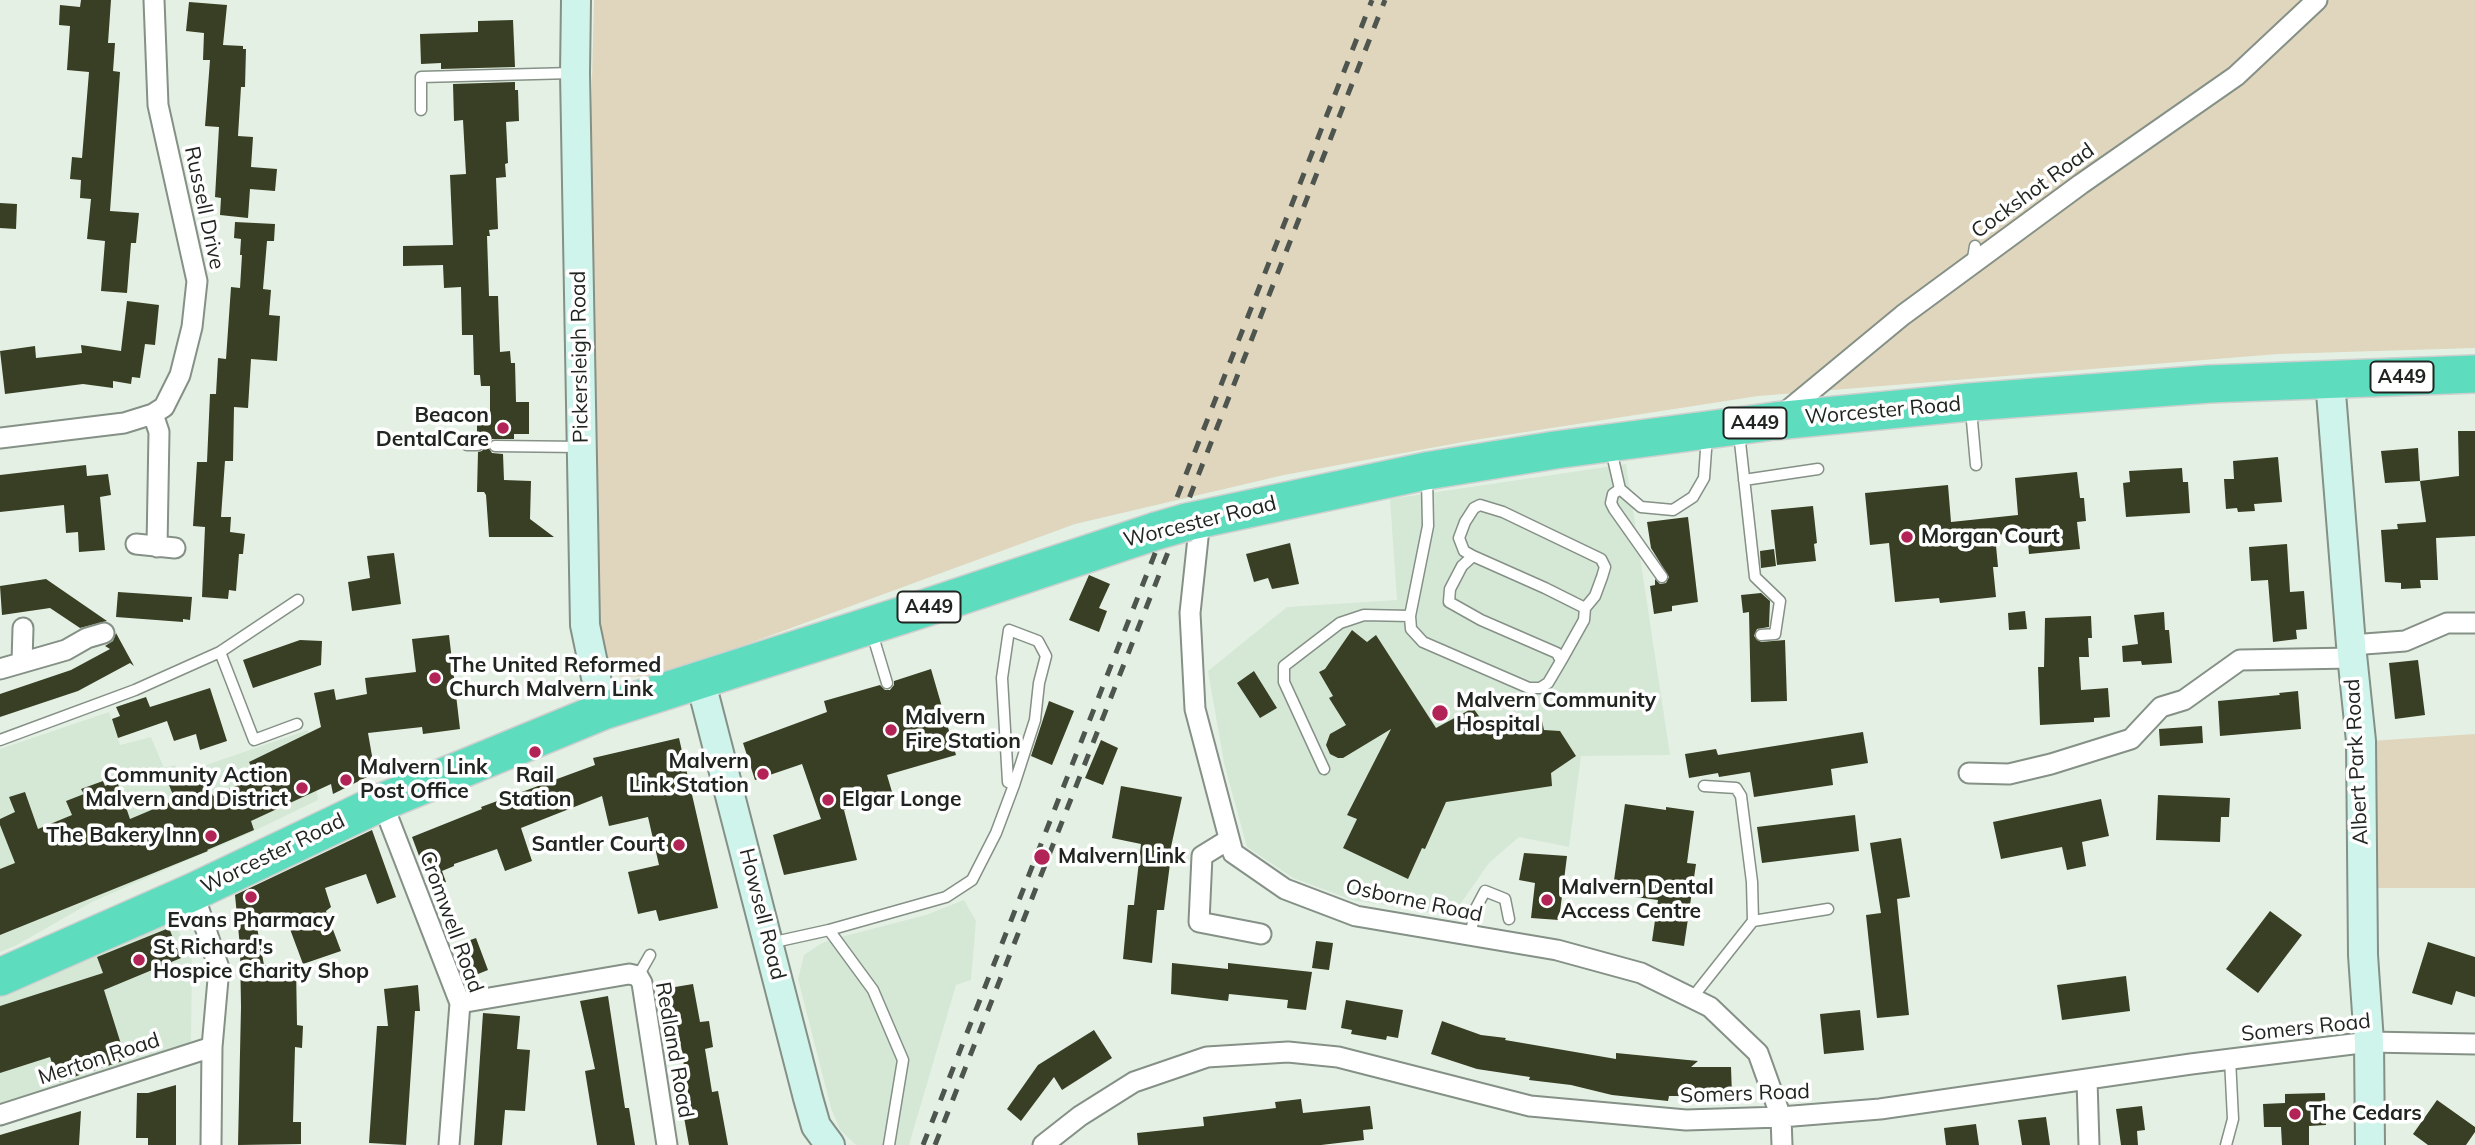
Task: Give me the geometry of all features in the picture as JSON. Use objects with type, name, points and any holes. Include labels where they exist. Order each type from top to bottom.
[{"type":"highway","name":"Worcester Road","points":[[0,977],[193,892],[382,802],[603,711],[1181,524],[1426,471],[1723,427],[1970,402],[2209,384],[2475,374]]},
{"type":"street","name":"Russell Drive","points":[[153,414],[164,407],[180,375],[192,327],[197,281],[158,105],[155,0]]},
{"type":"street","name":"Pickersleigh Road","points":[[576,0],[585,625],[603,711]]},
{"type":"street","name":"Cockshot Road","points":[[1775,421],[1973,255],[2076,179],[2236,76],[2317,0]]},
{"type":"street","name":"Albert Park Road","points":[[2330,380],[2351,652],[2361,741],[2363,955],[2369,1042],[2370,1145]]},
{"type":"street","points":[[0,438],[124,423],[153,414],[159,432],[166,548],[136,544]]},
{"type":"street","name":"Osborne Road","points":[[1181,524],[1190,613],[1195,709],[1233,853],[1284,889],[1356,916],[1557,950],[1641,973],[1710,1007],[1758,1053],[1781,1117],[1782,1145]]},
{"type":"street","points":[[1969,772],[2009,774],[2131,739],[2161,707],[2184,700],[2240,660],[2351,652],[2404,641],[2447,623],[2475,623]]},
{"type":"street","points":[[22,662],[23,628]]},
{"type":"street","points":[[0,669],[66,650],[87,638],[104,633]]},
{"type":"street","name":"Howsell Road","points":[[701,680],[816,1126],[831,1145]]},
{"type":"street","name":"Cromwell Road","points":[[382,802],[460,1003],[449,1145]]},
{"type":"street","points":[[1228,840],[1202,856],[1199,922],[1261,934]]},
{"type":"street","points":[[193,892],[219,968],[212,1046],[211,1145]]},
{"type":"street","name":"Redland Road","points":[[460,1003],[629,974],[638,976],[642,983],[667,1145]]},
{"type":"street","name":"Somers Road","points":[[1043,1145],[1080,1116],[1134,1082],[1207,1057],[1287,1052],[1338,1057],[1530,1105],[1686,1120],[1781,1117],[1880,1109],[2369,1042],[2475,1044]]},
{"type":"street","name":"Merton Road","points":[[0,1115],[212,1046]]},
{"type":"street","points":[[2088,1080],[2089,1145]]},
{"type":"lane","points":[[421,110],[421,77],[575,73]]},
{"type":"lane","points":[[1970,402],[1976,465]]},
{"type":"lane","points":[[1723,427],[1744,480],[1755,577],[1780,601],[1775,634],[1760,635]]},
{"type":"lane","points":[[1609,443],[1620,489],[1641,507],[1673,510],[1693,497],[1704,478],[1723,427]]},
{"type":"lane","points":[[462,439],[467,445],[478,445]]},
{"type":"lane","points":[[495,446],[581,447]]},
{"type":"lane","points":[[1744,480],[1818,469]]},
{"type":"lane","points":[[1426,471],[1428,526],[1410,616],[1411,629],[1423,642],[1529,688],[1540,688],[1548,683],[1584,620],[1585,608],[1595,596],[1605,567],[1601,559],[1503,512],[1480,505],[1474,508],[1465,522],[1459,538],[1464,551],[1585,608]]},
{"type":"lane","points":[[1620,489],[1613,494],[1611,503],[1662,577]]},
{"type":"lane","points":[[1474,556],[1462,566],[1450,589],[1449,603],[1557,653],[1561,661]]},
{"type":"lane","points":[[0,740],[135,690],[220,652],[298,600]]},
{"type":"lane","points":[[1324,769],[1284,682],[1284,666],[1340,623],[1364,615],[1410,616]]},
{"type":"lane","points":[[870,626],[887,683]]},
{"type":"lane","points":[[769,943],[829,930],[946,897],[972,880],[996,833],[1014,785],[1035,720],[1046,656],[1038,641],[1009,630],[1002,678],[1008,782],[1014,785]]},
{"type":"lane","points":[[220,652],[254,740],[297,724]]},
{"type":"lane","points":[[1692,998],[1753,921],[1752,882],[1741,796],[1736,789],[1704,786]]},
{"type":"lane","points":[[1470,936],[1476,908],[1485,891],[1505,900],[1509,919]]},
{"type":"lane","points":[[1753,921],[1828,909]]},
{"type":"lane","points":[[829,930],[873,990],[903,1060],[889,1145]]},
{"type":"lane","points":[[638,976],[650,955]]},
{"type":"lane","points":[[2226,1145],[2232,1119],[2230,1059]]},
{"type":"shaded area","points":[[594,0],[2475,0],[2475,348],[2278,354],[1758,396],[1474,440],[1284,475],[1075,524],[660,676],[620,677],[601,656],[591,119]]},
{"type":"shaded area","name":"Malvern Community Hospital","points":[[1626,464],[1670,755],[1581,756],[1569,847],[1519,837],[1489,863],[1452,916],[1352,900],[1293,878],[1247,847],[1224,763],[1208,671],[1287,607],[1397,600],[1390,499]]},
{"type":"shaded area","points":[[109,712],[120,745],[151,737],[164,768],[175,765],[180,774],[308,730],[318,800],[92,902],[0,952],[0,749]]},
{"type":"shaded area","points":[[2475,734],[2475,888],[2369,888],[2370,741]]},
{"type":"shaded area","points":[[964,900],[976,921],[971,980],[956,985],[909,1145],[856,1145],[840,1130],[831,1108],[798,979],[804,955],[822,943],[926,915]]},
{"type":"shaded area","points":[[174,921],[192,960],[191,1044],[0,1104],[0,996]]},
{"type":"building","points":[[81,0],[111,0],[108,43],[115,43],[113,71],[120,72],[110,211],[139,213],[136,243],[131,243],[127,293],[101,291],[105,241],[87,239],[91,199],[80,198],[81,180],[70,179],[72,157],[82,158],[89,72],[67,70],[70,26],[59,25],[60,5],[80,7]]},
{"type":"building","points":[[189,2],[227,5],[223,45],[243,46],[243,49],[246,49],[245,87],[241,87],[238,136],[253,137],[251,167],[277,169],[275,191],[250,189],[248,218],[220,215],[221,198],[215,197],[219,127],[205,126],[210,60],[203,60],[204,33],[186,31]]},
{"type":"building","points":[[513,20],[515,67],[441,69],[441,63],[421,64],[420,34],[478,32],[478,21]]},
{"type":"building","points":[[515,82],[515,90],[518,90],[519,121],[506,122],[506,177],[496,178],[498,229],[489,230],[490,236],[487,236],[489,296],[498,296],[500,352],[510,351],[511,363],[515,363],[516,402],[529,402],[529,434],[514,434],[514,439],[492,439],[488,447],[492,453],[503,454],[504,480],[531,481],[530,519],[554,537],[489,537],[486,495],[484,492],[477,492],[478,452],[485,446],[484,441],[477,438],[477,422],[490,422],[490,386],[481,386],[480,375],[474,375],[473,335],[462,335],[461,287],[444,288],[443,265],[403,266],[403,246],[453,245],[450,175],[466,174],[463,120],[454,121],[453,84]]},
{"type":"building","points":[[0,203],[17,204],[16,229],[0,228]]},
{"type":"building","points":[[235,222],[275,224],[274,241],[267,241],[263,289],[271,290],[269,315],[280,316],[277,361],[251,359],[248,408],[234,407],[233,461],[225,461],[221,517],[231,517],[230,532],[245,534],[243,554],[239,554],[236,591],[229,590],[228,599],[202,597],[205,527],[193,526],[197,462],[207,462],[210,394],[216,394],[218,358],[226,359],[231,287],[240,288],[241,239],[234,238]]},
{"type":"building","points":[[127,301],[159,305],[155,345],[145,344],[140,378],[132,377],[131,384],[113,381],[113,388],[83,384],[5,394],[0,351],[35,346],[36,358],[82,353],[81,345],[121,351]]},
{"type":"building","points":[[2458,431],[2475,431],[2475,536],[2436,538],[2438,580],[2420,580],[2421,588],[2401,589],[2401,583],[2385,582],[2381,530],[2398,529],[2397,524],[2426,522],[2420,481],[2459,476]]},
{"type":"building","points":[[2418,448],[2420,481],[2385,483],[2381,451]]},
{"type":"building","points":[[2278,457],[2282,502],[2254,504],[2255,511],[2238,512],[2237,508],[2226,509],[2224,479],[2234,479],[2233,461]]},
{"type":"building","points":[[86,465],[87,476],[108,474],[111,495],[100,497],[105,550],[79,552],[78,532],[66,533],[64,505],[0,512],[0,475]]},
{"type":"building","points":[[2182,468],[2183,482],[2188,482],[2190,513],[2126,517],[2123,483],[2130,482],[2129,471]]},
{"type":"building","name":"Morgan Court","points":[[2077,472],[2080,498],[2084,498],[2086,521],[2077,522],[2080,549],[2029,554],[2027,532],[1995,535],[1998,567],[1993,567],[1996,597],[1940,603],[1939,598],[1895,602],[1889,543],[1870,545],[1865,493],[1948,485],[1951,522],[2018,515],[2015,478]]},
{"type":"building","points":[[1813,506],[1816,561],[1777,565],[1771,510]]},
{"type":"building","points":[[1688,517],[1698,602],[1672,606],[1672,611],[1654,614],[1650,586],[1655,585],[1655,579],[1660,584],[1666,583],[1669,577],[1651,548],[1647,522]]},
{"type":"building","points":[[1290,543],[1299,584],[1272,589],[1268,578],[1254,582],[1246,554]]},
{"type":"building","points":[[2287,544],[2290,592],[2304,591],[2307,629],[2296,630],[2297,639],[2273,642],[2268,580],[2251,581],[2249,547]]},
{"type":"building","points":[[1774,549],[1776,566],[1761,568],[1760,551]]},
{"type":"building","points":[[394,553],[401,604],[352,611],[348,582],[370,578],[367,556]]},
{"type":"building","points":[[1089,575],[1110,584],[1099,608],[1107,611],[1099,632],[1069,620]]},
{"type":"building","points":[[46,579],[107,621],[80,628],[50,608],[2,615],[0,586]]},
{"type":"building","points":[[118,592],[192,597],[190,620],[183,619],[183,622],[116,617]]},
{"type":"building","points":[[1761,593],[1770,601],[1769,627],[1757,629],[1754,636],[1761,642],[1785,640],[1787,701],[1751,702],[1749,612],[1743,613],[1741,595]]},
{"type":"building","points":[[2025,611],[2027,629],[2009,630],[2008,613]]},
{"type":"building","points":[[2164,612],[2165,630],[2169,630],[2172,663],[2142,665],[2141,661],[2123,662],[2122,646],[2138,644],[2134,615]]},
{"type":"building","points":[[2091,616],[2089,657],[2079,657],[2081,690],[2108,688],[2110,717],[2094,718],[2094,722],[2040,725],[2038,667],[2044,667],[2045,618]]},
{"type":"building","name":"Malvern Community Hospital","points":[[1352,630],[1367,642],[1376,635],[1436,728],[1473,708],[1484,723],[1541,716],[1544,730],[1560,731],[1576,756],[1551,773],[1552,786],[1446,802],[1408,879],[1343,848],[1357,819],[1347,815],[1391,729],[1343,758],[1330,754],[1326,745],[1330,734],[1346,725],[1329,698],[1333,696],[1319,672],[1325,669]]},
{"type":"building","points":[[116,633],[134,666],[130,663],[78,691],[0,717],[0,694],[71,670],[110,649],[105,646],[113,641]]},
{"type":"building","points":[[449,635],[460,729],[423,734],[422,727],[368,733],[375,773],[333,794],[331,784],[251,821],[254,830],[208,851],[0,935],[0,869],[15,863],[0,825],[0,819],[15,812],[9,797],[25,792],[38,829],[72,815],[66,801],[84,794],[81,789],[103,781],[105,786],[117,781],[130,819],[175,800],[169,785],[202,771],[213,796],[256,777],[249,762],[321,727],[314,693],[334,689],[336,700],[367,694],[365,678],[416,672],[412,639]]},
{"type":"building","points":[[300,640],[322,641],[321,665],[253,688],[243,660]]},
{"type":"building","points":[[2418,660],[2425,715],[2395,719],[2389,663]]},
{"type":"building","points":[[931,669],[956,755],[887,775],[892,792],[844,810],[857,860],[784,875],[773,835],[821,819],[802,764],[755,780],[743,743],[827,712],[824,701],[880,685],[885,690],[890,690],[894,681]]},
{"type":"building","points":[[1254,671],[1277,708],[1260,718],[1237,683]]},
{"type":"building","points":[[210,688],[227,741],[200,750],[196,734],[174,741],[167,721],[118,738],[112,719],[120,716],[116,707],[146,697],[150,707]]},
{"type":"building","points":[[2298,691],[2301,729],[2220,736],[2218,701]]},
{"type":"building","points":[[1049,701],[1074,711],[1052,765],[1031,756]]},
{"type":"building","points":[[2202,726],[2203,743],[2160,746],[2159,729]]},
{"type":"building","points":[[1863,732],[1868,763],[1831,769],[1833,785],[1754,797],[1750,772],[1719,777],[1718,773],[1689,778],[1685,754],[1716,749],[1718,755]]},
{"type":"building","points":[[679,738],[718,908],[659,921],[656,910],[638,914],[628,872],[659,865],[648,817],[609,826],[602,796],[521,828],[532,861],[505,871],[497,849],[442,871],[446,882],[431,888],[412,837],[482,809],[481,807],[595,765],[593,758]]},
{"type":"building","points":[[1101,740],[1118,748],[1103,785],[1085,778]]},
{"type":"building","points":[[1121,786],[1182,797],[1169,856],[1164,910],[1157,910],[1152,963],[1123,959],[1128,905],[1134,905],[1141,844],[1112,838]]},
{"type":"building","points":[[2158,795],[2230,798],[2229,817],[2221,817],[2220,842],[2156,840]]},
{"type":"building","points":[[2101,799],[2109,836],[2082,842],[2086,866],[2067,870],[2062,847],[2001,859],[1993,822]]},
{"type":"building","points":[[1625,804],[1694,811],[1687,863],[1696,864],[1684,946],[1652,941],[1658,900],[1612,894]]},
{"type":"building","points":[[1855,815],[1859,851],[1762,863],[1757,827]]},
{"type":"building","points":[[372,830],[396,897],[377,904],[366,874],[325,888],[331,907],[326,911],[341,951],[303,964],[284,913],[256,922],[264,965],[296,965],[297,1025],[303,1026],[302,1048],[295,1047],[293,1122],[301,1122],[301,1144],[238,1145],[241,1007],[240,947],[235,895]]},
{"type":"building","points":[[1901,838],[1910,897],[1897,899],[1909,1015],[1877,1018],[1866,915],[1881,913],[1870,843]]},
{"type":"building","name":"Malvern Dental Access Centre","points":[[1524,853],[1567,856],[1559,920],[1531,918],[1535,883],[1519,880]]},
{"type":"building","points":[[2270,911],[2302,935],[2258,993],[2226,969]]},
{"type":"building","points":[[169,928],[181,958],[104,990],[126,1060],[58,1082],[50,1057],[0,1073],[0,1006],[103,973],[97,957]]},
{"type":"building","points":[[476,938],[488,970],[468,978],[456,945]]},
{"type":"building","points":[[1316,941],[1333,943],[1329,970],[1312,968]]},
{"type":"building","points":[[2428,942],[2475,957],[2475,997],[2456,991],[2452,1005],[2412,993]]},
{"type":"building","points":[[1172,963],[1228,969],[1228,963],[1312,972],[1306,1010],[1287,1008],[1288,1000],[1229,994],[1228,1001],[1171,994]]},
{"type":"building","points":[[2126,976],[2130,1011],[2062,1020],[2057,985]]},
{"type":"building","points":[[693,984],[700,1022],[709,1021],[713,1047],[705,1049],[712,1092],[718,1091],[728,1145],[689,1145],[680,1095],[688,1093],[681,1046],[672,1047],[663,989]]},
{"type":"building","points":[[418,985],[420,1011],[415,1011],[406,1145],[369,1143],[377,1026],[388,1026],[384,989]]},
{"type":"building","points":[[608,996],[625,1108],[629,1108],[635,1145],[597,1145],[585,1071],[595,1069],[580,1001]]},
{"type":"building","points":[[1346,1000],[1403,1010],[1398,1038],[1387,1036],[1386,1040],[1351,1034],[1352,1030],[1341,1028]]},
{"type":"building","points":[[1860,1010],[1864,1050],[1824,1054],[1820,1014]]},
{"type":"building","points":[[483,1013],[520,1016],[517,1049],[530,1050],[525,1111],[505,1110],[502,1145],[474,1145]]},
{"type":"building","points":[[1442,1021],[1481,1035],[1616,1059],[1616,1053],[1698,1061],[1691,1067],[1731,1067],[1732,1096],[1669,1096],[1668,1101],[1612,1095],[1571,1085],[1529,1080],[1530,1077],[1477,1069],[1431,1054]]},
{"type":"building","points":[[1094,1030],[1112,1058],[1062,1090],[1054,1077],[1021,1121],[1007,1109],[1038,1065]]},
{"type":"building","points":[[176,1085],[176,1145],[148,1145],[148,1138],[136,1138],[137,1093],[148,1093]]},
{"type":"building","name":"The Cedars","points":[[2325,1093],[2326,1125],[2309,1126],[2309,1145],[2282,1145],[2281,1127],[2264,1127],[2263,1104],[2285,1103],[2285,1094]]},
{"type":"building","points":[[1301,1099],[1303,1113],[1370,1106],[1373,1129],[1363,1130],[1364,1140],[1321,1145],[1138,1145],[1137,1133],[1204,1126],[1203,1117],[1276,1108],[1275,1102]]},
{"type":"building","points":[[2437,1100],[2475,1127],[2475,1132],[2466,1145],[2428,1145],[2413,1134]]},
{"type":"building","points":[[2142,1106],[2145,1130],[2137,1131],[2138,1145],[2121,1145],[2116,1109]]},
{"type":"building","points":[[81,1111],[79,1145],[0,1145],[0,1135]]},
{"type":"building","points":[[2046,1117],[2050,1145],[2022,1145],[2018,1120]]},
{"type":"building","points":[[1976,1124],[1979,1145],[1946,1145],[1944,1128]]},
{"type":"railway","points":[[923,1145],[1372,0]]},
{"type":"railway","points":[[935,1145],[1385,0]]},
{"type":"place","name":"Beacon DentalCare","points":[[503,428]]},
{"type":"place","name":"Morgan Court","points":[[1907,537]]},
{"type":"place","name":"The United Reformed Church Malvern Link","points":[[435,678]]},
{"type":"place","name":"Malvern Community Hospital","points":[[1440,713]]},
{"type":"place","name":"Malvern Fire Station","points":[[891,730]]},
{"type":"place","name":"Rail Station","points":[[535,752]]},
{"type":"place","name":"Malvern Link Station","points":[[763,774]]},
{"type":"place","name":"Malvern Link Post Office","points":[[346,780]]},
{"type":"place","name":"Community Action Malvern and District","points":[[302,788]]},
{"type":"place","name":"Elgar Longe","points":[[828,800]]},
{"type":"place","name":"The Bakery Inn","points":[[211,836]]},
{"type":"place","name":"Santler Court","points":[[679,845]]},
{"type":"place","name":"Malvern Link","points":[[1042,857]]},
{"type":"place","name":"Evans Pharmacy","points":[[251,897]]},
{"type":"place","name":"Malvern Dental Access Centre","points":[[1547,900]]},
{"type":"place","name":"St Richard's Hospice Charity Shop","points":[[139,960]]},
{"type":"place","name":"The Cedars","points":[[2295,1114]]}]
